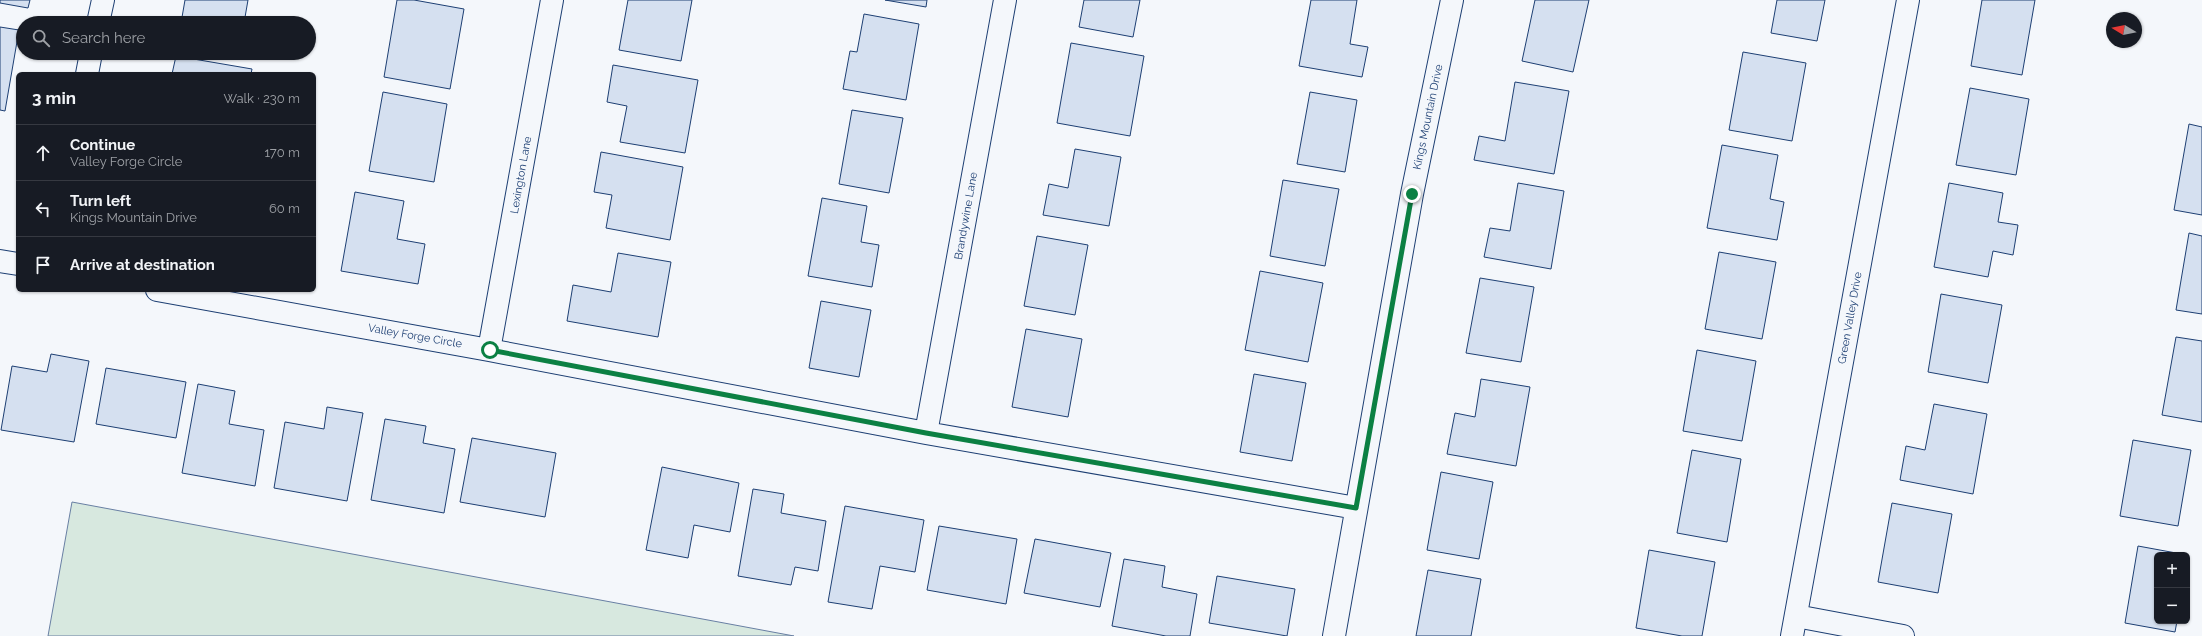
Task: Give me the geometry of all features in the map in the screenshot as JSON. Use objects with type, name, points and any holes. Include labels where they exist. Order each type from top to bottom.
[{"type":"street","points":[[100,16],[103,0]]},
{"type":"street","name":"Lexington Lane","points":[[490,350],[552,0]]},
{"type":"street","name":"Brandywine Lane","points":[[926,433],[1005,0]]},
{"type":"street","name":"Kings Mountain Drive","points":[[1334,636],[1412,194],[1452,0]]},
{"type":"street","name":"Green Valley Drive","points":[[1794,626],[1908,0]]},
{"type":"street","points":[[87,72],[90,60]]},
{"type":"street","points":[[0,261],[16,264]]},
{"type":"street","name":"Valley Forge Circle","points":[[168,292],[490,350],[926,433],[1356,508]]},
{"type":"street","points":[[1794,626],[1903,636]]},
{"type":"shaded area","points":[[72,502],[794,636],[48,636]]},
{"type":"building","points":[[0,0],[30,0],[28,8],[0,3]]},
{"type":"building","points":[[185,0],[248,0],[245,16],[182,16]]},
{"type":"building","points":[[397,0],[414,0],[464,9],[450,89],[384,77]]},
{"type":"building","points":[[628,0],[692,0],[681,61],[619,50]]},
{"type":"building","points":[[885,0],[927,0],[926,7]]},
{"type":"building","points":[[1084,0],[1140,0],[1133,37],[1079,27]]},
{"type":"building","points":[[1311,0],[1357,0],[1350,44],[1368,47],[1362,77],[1299,66]]},
{"type":"building","points":[[1535,0],[1589,0],[1573,72],[1522,61]]},
{"type":"building","points":[[1777,0],[1825,0],[1817,41],[1771,33]]},
{"type":"building","points":[[1982,0],[2035,0],[2022,75],[1971,66]]},
{"type":"building","points":[[864,14],[919,24],[906,100],[843,89],[850,51],[857,52]]},
{"type":"building","points":[[0,27],[16,30],[16,47],[5,111],[0,110]]},
{"type":"building","points":[[1071,43],[1144,56],[1130,136],[1057,123]]},
{"type":"building","points":[[1743,52],[1806,63],[1792,141],[1729,130]]},
{"type":"building","points":[[175,60],[199,60],[252,69],[251,72],[172,72]]},
{"type":"building","points":[[613,65],[698,80],[685,153],[620,142],[627,106],[607,102]]},
{"type":"building","points":[[1515,82],[1569,91],[1554,174],[1474,160],[1479,136],[1505,141]]},
{"type":"building","points":[[1970,88],[2029,99],[2016,175],[1956,165]]},
{"type":"building","points":[[383,92],[447,104],[434,182],[369,171]]},
{"type":"building","points":[[1310,92],[1357,100],[1345,172],[1297,164]]},
{"type":"building","points":[[852,110],[903,118],[889,193],[839,184]]},
{"type":"building","points":[[2189,124],[2202,127],[2202,215],[2174,210]]},
{"type":"building","points":[[1722,145],[1778,155],[1770,199],[1784,202],[1777,240],[1707,228]]},
{"type":"building","points":[[1075,149],[1121,157],[1109,226],[1043,215],[1049,184],[1068,188]]},
{"type":"building","points":[[601,152],[683,167],[670,240],[606,228],[612,195],[594,192]]},
{"type":"building","points":[[1283,180],[1339,189],[1325,266],[1270,256]]},
{"type":"building","points":[[1518,183],[1564,191],[1551,269],[1484,257],[1490,228],[1510,231]]},
{"type":"building","points":[[1949,183],[2003,193],[1998,222],[2018,225],[2013,255],[1993,251],[1988,277],[1934,267]]},
{"type":"building","points":[[355,192],[404,201],[397,239],[425,244],[418,284],[341,271]]},
{"type":"building","points":[[822,198],[867,206],[861,242],[879,245],[872,287],[808,276]]},
{"type":"building","points":[[2189,233],[2202,236],[2202,314],[2176,310]]},
{"type":"building","points":[[1037,236],[1088,245],[1075,315],[1024,306]]},
{"type":"building","points":[[1719,252],[1776,262],[1762,339],[1705,329]]},
{"type":"building","points":[[618,253],[671,262],[658,337],[567,321],[573,285],[611,292]]},
{"type":"building","points":[[1260,271],[1323,283],[1308,362],[1245,350]]},
{"type":"building","points":[[1480,278],[1534,287],[1521,362],[1466,353]]},
{"type":"building","points":[[1941,294],[2002,305],[1988,383],[1928,372]]},
{"type":"building","points":[[821,301],[871,310],[859,377],[809,368]]},
{"type":"building","points":[[1026,329],[1082,339],[1068,417],[1012,407]]},
{"type":"building","points":[[2176,337],[2202,341],[2202,422],[2162,415]]},
{"type":"building","points":[[1697,350],[1756,361],[1742,441],[1683,431]]},
{"type":"building","points":[[51,354],[89,361],[74,442],[1,430],[12,366],[47,372]]},
{"type":"building","points":[[106,368],[186,382],[176,438],[96,424]]},
{"type":"building","points":[[1254,374],[1306,383],[1292,461],[1240,452]]},
{"type":"building","points":[[1481,379],[1530,387],[1516,466],[1447,454],[1455,413],[1475,417]]},
{"type":"building","points":[[198,384],[235,391],[229,424],[264,430],[255,486],[182,473]]},
{"type":"building","points":[[1934,404],[1987,414],[1973,494],[1900,480],[1906,446],[1925,450]]},
{"type":"building","points":[[327,407],[363,413],[347,501],[274,488],[285,422],[324,429]]},
{"type":"building","points":[[385,419],[426,426],[423,443],[455,449],[444,513],[371,500]]},
{"type":"building","points":[[472,438],[556,453],[545,517],[460,502]]},
{"type":"building","points":[[2133,440],[2191,450],[2178,526],[2120,516]]},
{"type":"building","points":[[1692,450],[1741,459],[1727,542],[1677,533]]},
{"type":"building","points":[[662,467],[739,483],[730,532],[694,525],[688,558],[646,550]]},
{"type":"building","points":[[1441,472],[1493,482],[1479,559],[1427,550]]},
{"type":"building","points":[[753,489],[784,494],[781,513],[826,521],[818,571],[795,567],[791,585],[738,576]]},
{"type":"building","points":[[1892,503],[1952,514],[1938,593],[1878,582]]},
{"type":"building","points":[[845,506],[924,520],[915,572],[880,566],[872,609],[828,602]]},
{"type":"building","points":[[939,526],[1017,539],[1006,604],[927,590]]},
{"type":"building","points":[[1035,539],[1111,553],[1100,607],[1024,593]]},
{"type":"building","points":[[2138,546],[2171,552],[2154,552],[2154,624],[2176,624],[2175,632],[2125,623]]},
{"type":"building","points":[[1649,550],[1715,562],[1702,636],[1682,636],[1636,628]]},
{"type":"building","points":[[1124,559],[1165,566],[1162,587],[1197,594],[1190,636],[1166,636],[1112,626]]},
{"type":"building","points":[[1428,570],[1481,579],[1471,636],[1416,636]]},
{"type":"building","points":[[1217,576],[1295,589],[1287,636],[1209,623]]},
{"type":"route","points":[[490,350],[926,433],[1356,508],[1412,194]]}]
